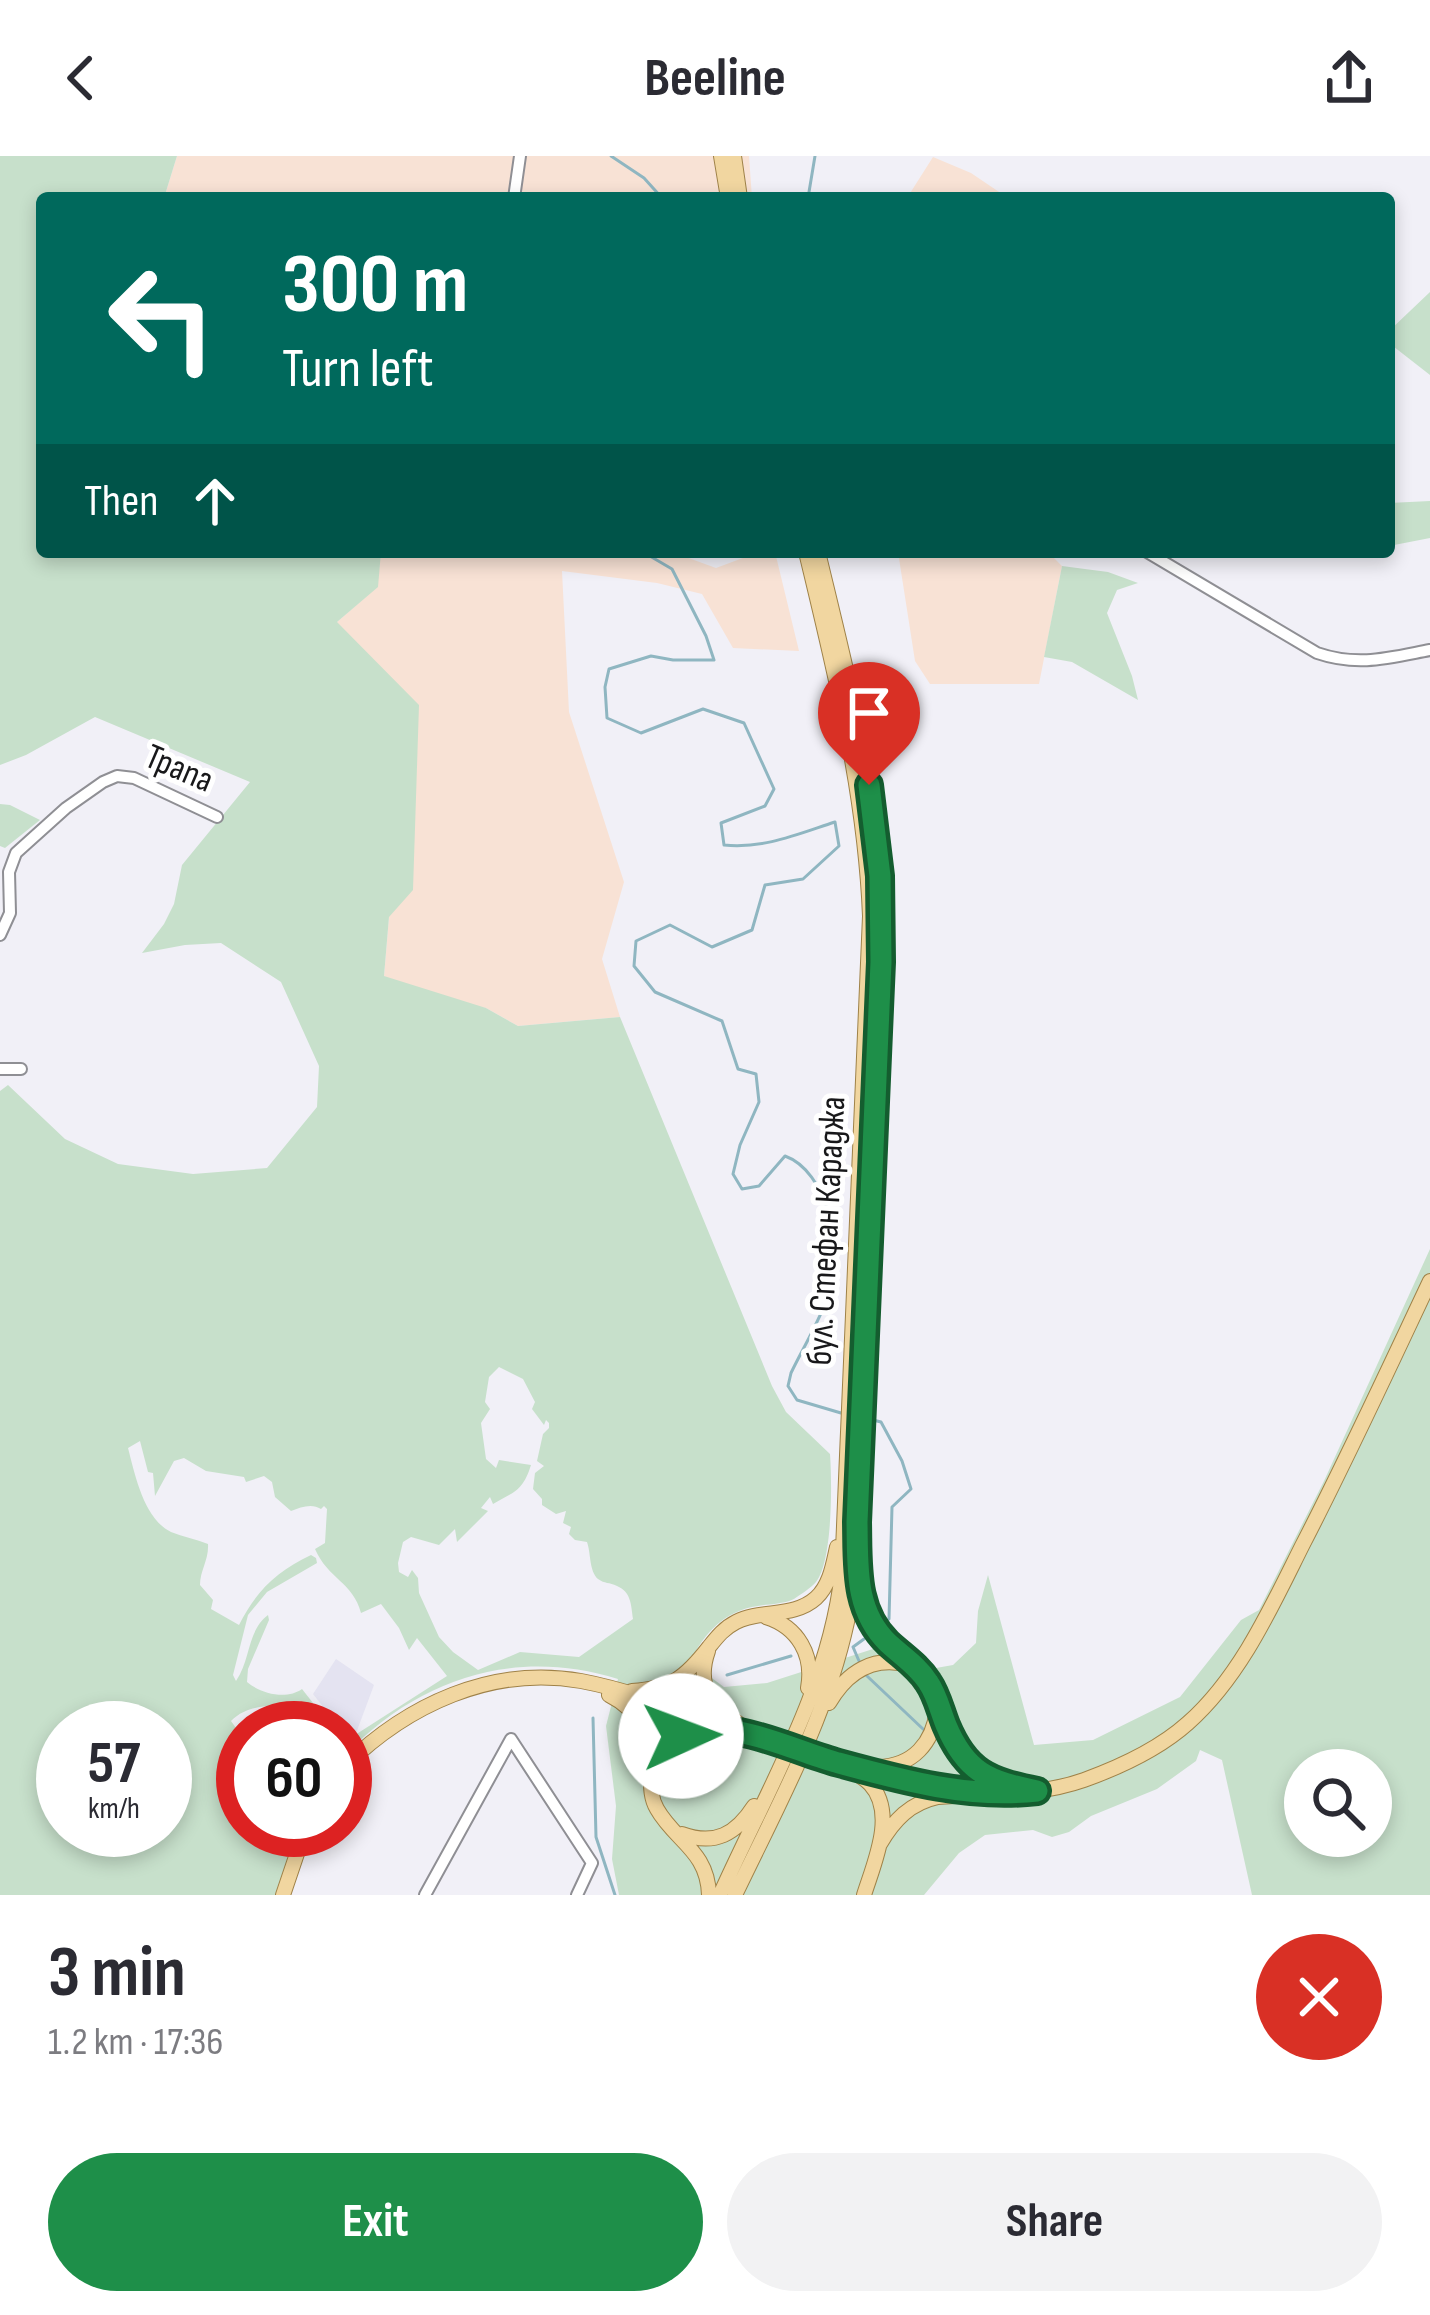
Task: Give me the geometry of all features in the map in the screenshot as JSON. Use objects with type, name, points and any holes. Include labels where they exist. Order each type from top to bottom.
[{"type":"main road","points":[[722,156],[727,192]]},
{"type":"main road","points":[[734,156],[739,192]]},
{"type":"main road","name":"бул. Стефан Караджа","points":[[735,1895],[834,1671],[848,1617],[869,896],[858,787],[807,558]]},
{"type":"main road","name":"бул. Стефан Караджа","points":[[819,558],[859,729],[880,876],[881,962],[850,1521]]},
{"type":"main road","points":[[880,1844],[900,1816],[923,1800],[1037,1791],[1083,1780],[1129,1761],[1187,1725],[1238,1663],[1274,1602],[1430,1281]]},
{"type":"main road","points":[[614,1690],[645,1690],[675,1682],[730,1625],[800,1608],[819,1595],[850,1521]]},
{"type":"main road","points":[[850,1521],[866,1611],[884,1639],[926,1678],[952,1739],[972,1767],[988,1778],[1037,1791]]},
{"type":"main road","points":[[755,1616],[784,1625],[807,1653],[810,1677],[804,1732]]},
{"type":"main road","points":[[711,1645],[704,1684],[718,1708],[762,1738]]},
{"type":"main road","points":[[804,1732],[855,1672],[894,1661],[914,1666]]},
{"type":"main road","points":[[372,1743],[394,1725],[451,1694],[511,1680],[552,1678],[614,1690],[833,1761],[978,1793]]},
{"type":"main road","points":[[583,1681],[624,1703],[638,1719],[649,1743],[655,1807],[701,1863],[709,1895]]},
{"type":"main road","points":[[833,1761],[883,1768],[909,1760],[930,1737],[938,1703]]},
{"type":"main road","points":[[651,1775],[670,1744],[688,1733],[709,1730],[762,1738]]},
{"type":"main road","name":"бул. Стефан Караджа","points":[[720,1895],[781,1762],[804,1732]]},
{"type":"main road","points":[[833,1761],[867,1782],[881,1809],[880,1844],[864,1895]]},
{"type":"main road","points":[[678,1832],[710,1840],[732,1830],[747,1817],[781,1762]]},
{"type":"main road","points":[[283,1895],[296,1857]]},
{"type":"street","points":[[515,192],[520,156]]},
{"type":"street","points":[[1157,558],[1316,653],[1366,662],[1430,650]]},
{"type":"street","name":"Трапа","points":[[0,935],[10,913],[9,872],[16,853],[104,782],[117,776],[134,778],[217,817]]},
{"type":"street","points":[[0,1069],[21,1069]]},
{"type":"street","points":[[426,1895],[511,1738],[592,1863],[578,1895]]},
{"type":"shaded area","points":[[177,156],[749,156],[752,192],[166,192]]},
{"type":"shaded area","points":[[933,157],[971,173],[999,192],[911,192]]},
{"type":"shaded area","points":[[380,558],[688,558],[716,568],[743,558],[776,558],[799,651],[733,648],[702,594],[562,571],[569,712],[624,882],[602,959],[620,1017],[518,1026],[486,1008],[419,999],[384,976],[389,917],[337,622],[377,587]]},
{"type":"shaded area","points":[[899,558],[1054,558],[1062,566],[1039,684],[930,684],[915,661]]},
{"type":"shaded area","points":[[336,1659],[374,1685],[368,1701],[319,1701],[313,1694]]},
{"type":"green space","points":[[0,156],[177,156],[166,192],[36,192],[36,558],[380,558],[378,587],[337,622],[419,705],[413,890],[389,917],[384,976],[486,1008],[518,1026],[620,1017],[772,1386],[786,1412],[830,1454],[828,1539],[816,1582],[790,1601],[725,1618],[709,1632],[690,1662],[724,1687],[767,1683],[898,1641],[936,1668],[953,1665],[976,1643],[988,1575],[1034,1745],[1093,1740],[1180,1697],[1241,1620],[1259,1610],[1430,1249],[1430,1895],[1252,1895],[1222,1760],[1200,1750],[1196,1761],[1157,1789],[1091,1816],[1069,1832],[1052,1837],[1033,1830],[985,1835],[959,1853],[924,1895],[619,1895],[612,1859],[616,1806],[606,1726],[618,1679],[542,1667],[471,1676],[404,1706],[372,1730],[372,1724],[447,1676],[417,1638],[409,1650],[381,1604],[361,1613],[352,1594],[320,1559],[315,1549],[325,1543],[327,1509],[310,1506],[291,1511],[275,1497],[272,1482],[264,1476],[246,1482],[244,1477],[206,1471],[184,1458],[174,1461],[155,1496],[153,1473],[148,1472],[140,1441],[128,1448],[154,1517],[171,1532],[208,1544],[200,1585],[213,1600],[211,1609],[239,1625],[260,1592],[278,1575],[311,1555],[316,1558],[317,1563],[267,1592],[248,1615],[233,1675],[236,1681],[256,1629],[268,1615],[247,1682],[274,1694],[302,1689],[311,1701],[216,1701],[216,1857],[288,1857],[275,1895],[0,1895],[0,1091],[8,1085],[65,1139],[118,1164],[193,1174],[267,1168],[317,1107],[319,1066],[281,982],[221,943],[142,953],[174,904],[182,865],[250,782],[95,717],[0,765]],"holes":[[[499,1367],[523,1379],[535,1402],[532,1409],[549,1428],[537,1461],[544,1466],[535,1473],[533,1489],[542,1505],[556,1514],[566,1511],[563,1523],[571,1527],[569,1534],[575,1540],[587,1542],[595,1576],[625,1592],[633,1619],[579,1657],[520,1652],[478,1670],[439,1637],[419,1593],[418,1578],[412,1570],[408,1577],[399,1572],[398,1563],[403,1542],[411,1537],[439,1545],[455,1529],[457,1542],[488,1511],[481,1508],[490,1497],[493,1504],[525,1480],[531,1465],[499,1460],[496,1468],[486,1459],[481,1423],[490,1409],[485,1402],[489,1377]]]},
{"type":"green space","points":[[1430,292],[1430,375],[1395,348],[1395,325]]},
{"type":"green space","points":[[1430,501],[1430,538],[1395,545],[1395,503]]},
{"type":"green space","points":[[1062,566],[1108,572],[1138,583],[1117,590],[1107,613],[1138,700],[1072,662],[1044,657]]},
{"type":"green space","points":[[0,804],[40,820],[5,848],[0,846]]},
{"type":"waterway","points":[[611,156],[657,192]]},
{"type":"waterway","points":[[809,192],[815,156]]},
{"type":"waterway","points":[[653,558],[672,569],[714,660],[651,656],[609,669],[607,718],[641,733],[703,709],[744,723],[774,789],[765,806],[721,823],[724,845],[767,843],[835,822],[839,846],[803,879],[765,885],[752,930],[712,947],[670,925],[636,941],[634,966],[655,992],[722,1021],[738,1069],[756,1074],[759,1102],[733,1174],[742,1189],[759,1186],[785,1156],[800,1164],[821,1194],[833,1233],[834,1271],[827,1299],[788,1386],[797,1400],[841,1413]]},
{"type":"waterway","points":[[869,1419],[881,1422],[911,1489],[892,1507],[889,1619]]},
{"type":"waterway","points":[[859,1661],[853,1647],[864,1639]]},
{"type":"waterway","points":[[727,1675],[791,1656]]},
{"type":"waterway","points":[[867,1676],[923,1729]]},
{"type":"waterway","points":[[593,1718],[596,1837],[615,1895]]},
{"type":"route","points":[[681,1736],[709,1730],[756,1736],[933,1785],[978,1793],[1037,1791],[988,1778],[972,1767],[952,1739],[934,1690],[878,1631],[859,1588],[857,1522],[881,962],[878,843],[869,785]]}]
